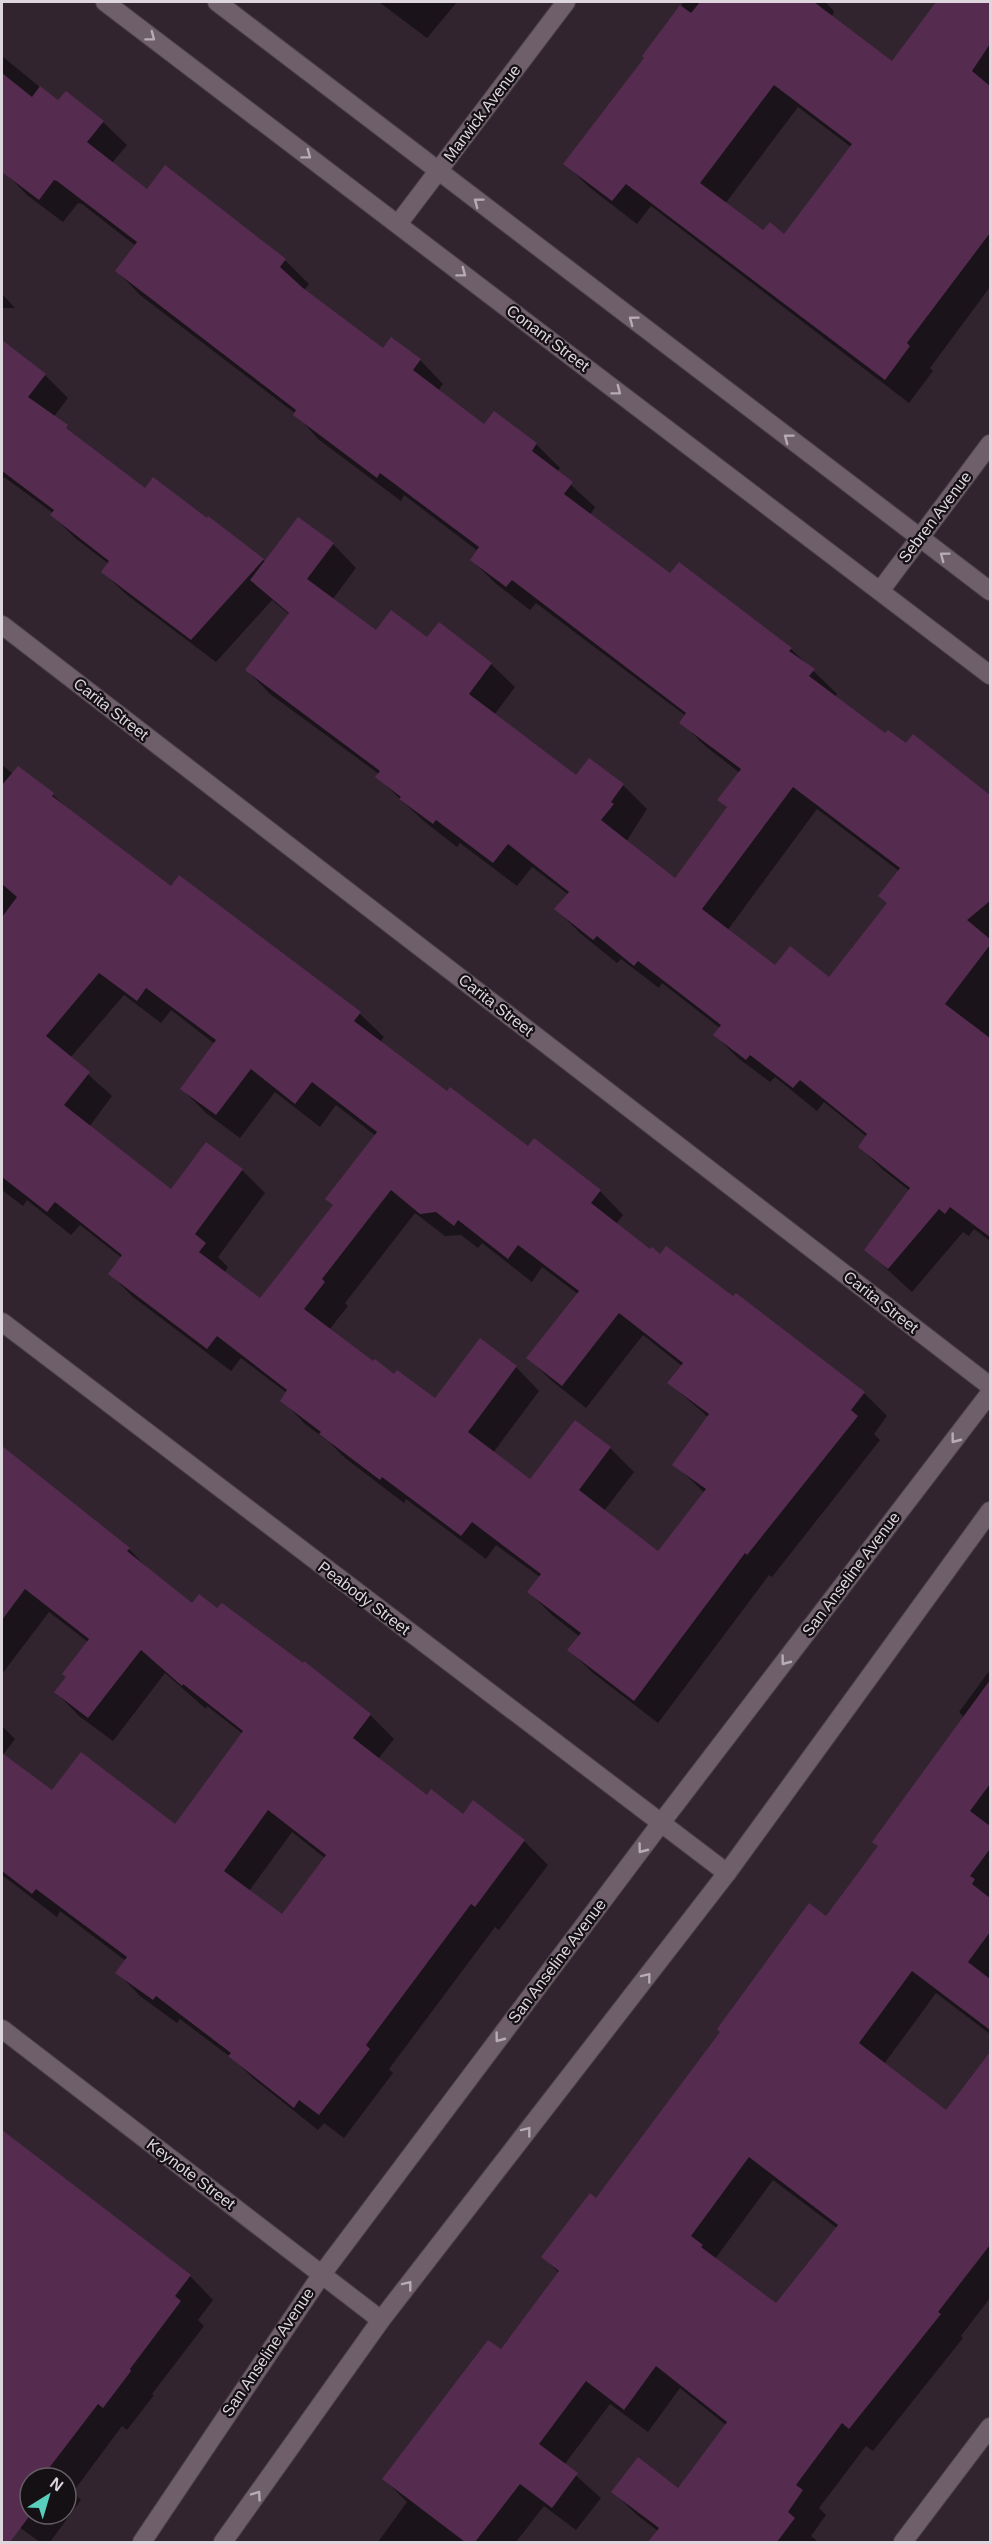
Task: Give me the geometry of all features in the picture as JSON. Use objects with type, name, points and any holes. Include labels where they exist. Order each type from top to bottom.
[{"type":"street","name":"Conant Street","points":[[105,2],[990,675]]},
{"type":"street","points":[[217,2],[990,591]]},
{"type":"street","name":"Marwick Avenue","points":[[398,224],[566,2]]},
{"type":"street","name":"Sebren Avenue","points":[[880,591],[990,444]]},
{"type":"street","name":"Carita Street","points":[[2,625],[990,1386]]},
{"type":"street","name":"Peabody Street","points":[[2,1322],[727,1873]]},
{"type":"street","name":"San Anseline Avenue","points":[[142,2542],[321,2274],[661,1823],[990,1393]]},
{"type":"street","points":[[223,2542],[381,2320],[727,1873],[990,1511]]},
{"type":"street","name":"Keynote Street","points":[[2,2029],[381,2320]]},
{"type":"street","points":[[903,2542],[990,2427]]},
{"type":"building","points":[[700,2],[814,2],[892,61],[936,2],[990,2],[990,44],[972,71],[990,86],[990,233],[907,343],[910,346],[885,380],[626,184],[612,201],[563,164],[644,58],[642,56],[680,5],[691,13]],"holes":[[[774,85],[852,144],[784,234],[770,222],[763,230],[700,183]]]},
{"type":"building","points":[[2,73],[32,97],[40,86],[58,100],[66,91],[104,121],[87,142],[147,189],[165,165],[286,259],[280,267],[303,288],[383,348],[391,337],[421,359],[413,370],[484,424],[494,411],[537,443],[532,451],[573,482],[564,494],[670,573],[679,562],[792,648],[789,651],[815,669],[809,676],[885,733],[888,730],[906,743],[913,734],[990,795],[990,901],[967,920],[990,939],[990,945],[945,1004],[990,1038],[990,1237],[950,1207],[945,1214],[939,1209],[888,1269],[864,1250],[910,1188],[858,1147],[867,1134],[800,1080],[793,1088],[750,1055],[746,1060],[713,1035],[721,1025],[638,961],[634,966],[597,936],[593,940],[554,909],[569,892],[508,844],[493,863],[436,820],[433,824],[399,799],[401,797],[375,777],[380,771],[245,670],[289,613],[250,580],[298,517],[334,543],[307,579],[376,630],[391,610],[427,637],[439,622],[492,663],[469,694],[576,775],[589,758],[624,784],[611,802],[614,804],[601,820],[675,878],[727,807],[717,800],[741,769],[679,723],[686,713],[512,580],[506,587],[470,560],[479,547],[380,473],[377,478],[293,415],[296,410],[115,271],[137,242],[57,181],[54,180],[39,200],[2,172]],"holes":[[[793,787],[900,868],[878,896],[887,903],[829,977],[790,946],[775,965],[702,909]]]},
{"type":"building","points":[[2,340],[46,374],[28,397],[68,425],[66,428],[145,488],[153,477],[264,559],[191,640],[101,572],[109,561],[50,515],[54,510],[2,471]]},
{"type":"building","points":[[18,766],[54,793],[52,796],[171,886],[179,875],[361,1012],[354,1021],[447,1091],[450,1087],[528,1146],[534,1138],[601,1190],[591,1203],[650,1249],[652,1247],[660,1254],[666,1246],[733,1296],[736,1293],[865,1392],[851,1410],[858,1416],[747,1555],[745,1553],[634,1701],[567,1650],[581,1633],[527,1592],[541,1574],[472,1522],[461,1536],[382,1477],[380,1480],[280,1401],[287,1390],[217,1336],[207,1349],[108,1274],[122,1255],[55,1202],[47,1212],[2,1177],[2,917],[17,897],[2,884],[2,785]],"holes":[[[99,973],[137,1001],[146,988],[216,1040],[180,1089],[216,1115],[251,1069],[295,1104],[312,1082],[377,1132],[325,1199],[333,1205],[260,1298],[199,1252],[206,1243],[195,1234],[243,1169],[206,1142],[171,1189],[64,1105],[90,1072],[46,1036]],[[391,1190],[420,1214],[436,1212],[454,1226],[458,1220],[508,1259],[518,1245],[579,1291],[526,1358],[562,1386],[619,1313],[683,1363],[667,1383],[709,1414],[672,1465],[706,1489],[658,1551],[579,1490],[611,1447],[575,1420],[530,1479],[468,1432],[517,1366],[480,1338],[435,1398],[397,1370],[394,1374],[375,1359],[373,1361],[304,1309],[325,1282],[322,1279]]]},
{"type":"building","points":[[2,1446],[130,1548],[127,1551],[192,1603],[199,1594],[217,1608],[222,1603],[303,1663],[304,1661],[371,1714],[353,1738],[427,1795],[431,1789],[463,1814],[473,1800],[525,1840],[475,1907],[471,1904],[366,2045],[370,2049],[319,2115],[299,2100],[294,2108],[228,2056],[231,2053],[156,1996],[153,2000],[115,1973],[127,1957],[36,1889],[32,1894],[2,1871],[2,1753],[52,1790],[81,1752],[175,1824],[243,1731],[183,1684],[182,1686],[141,1650],[88,1718],[54,1692],[66,1677],[62,1674],[89,1639],[25,1589],[2,1620]],"holes":[[[268,1810],[326,1855],[282,1914],[224,1871]]]},
{"type":"building","points":[[990,1680],[990,1784],[970,1811],[990,1826],[990,1849],[970,1876],[975,1879],[972,1884],[990,1898],[990,1932],[968,1962],[990,1979],[990,2030],[912,1971],[859,2043],[946,2110],[990,2052],[990,2245],[938,2312],[941,2314],[849,2429],[842,2423],[796,2485],[803,2490],[788,2512],[795,2518],[777,2542],[648,2542],[659,2528],[611,2492],[638,2457],[678,2488],[727,2422],[656,2366],[624,2410],[586,2381],[539,2444],[578,2473],[552,2508],[520,2484],[475,2542],[465,2542],[382,2479],[488,2340],[501,2349],[559,2271],[541,2257],[590,2193],[596,2198],[720,2032],[717,2029],[809,1903],[826,1916],[878,1846],[872,1842]],"holes":[[[749,2157],[838,2225],[776,2303],[701,2247],[703,2245],[691,2236]]]},
{"type":"building","points":[[2,2130],[191,2275],[175,2296],[181,2301],[130,2369],[131,2371],[103,2408],[98,2404],[51,2466],[18,2466],[18,2526],[22,2526],[10,2542],[2,2542]]}]
